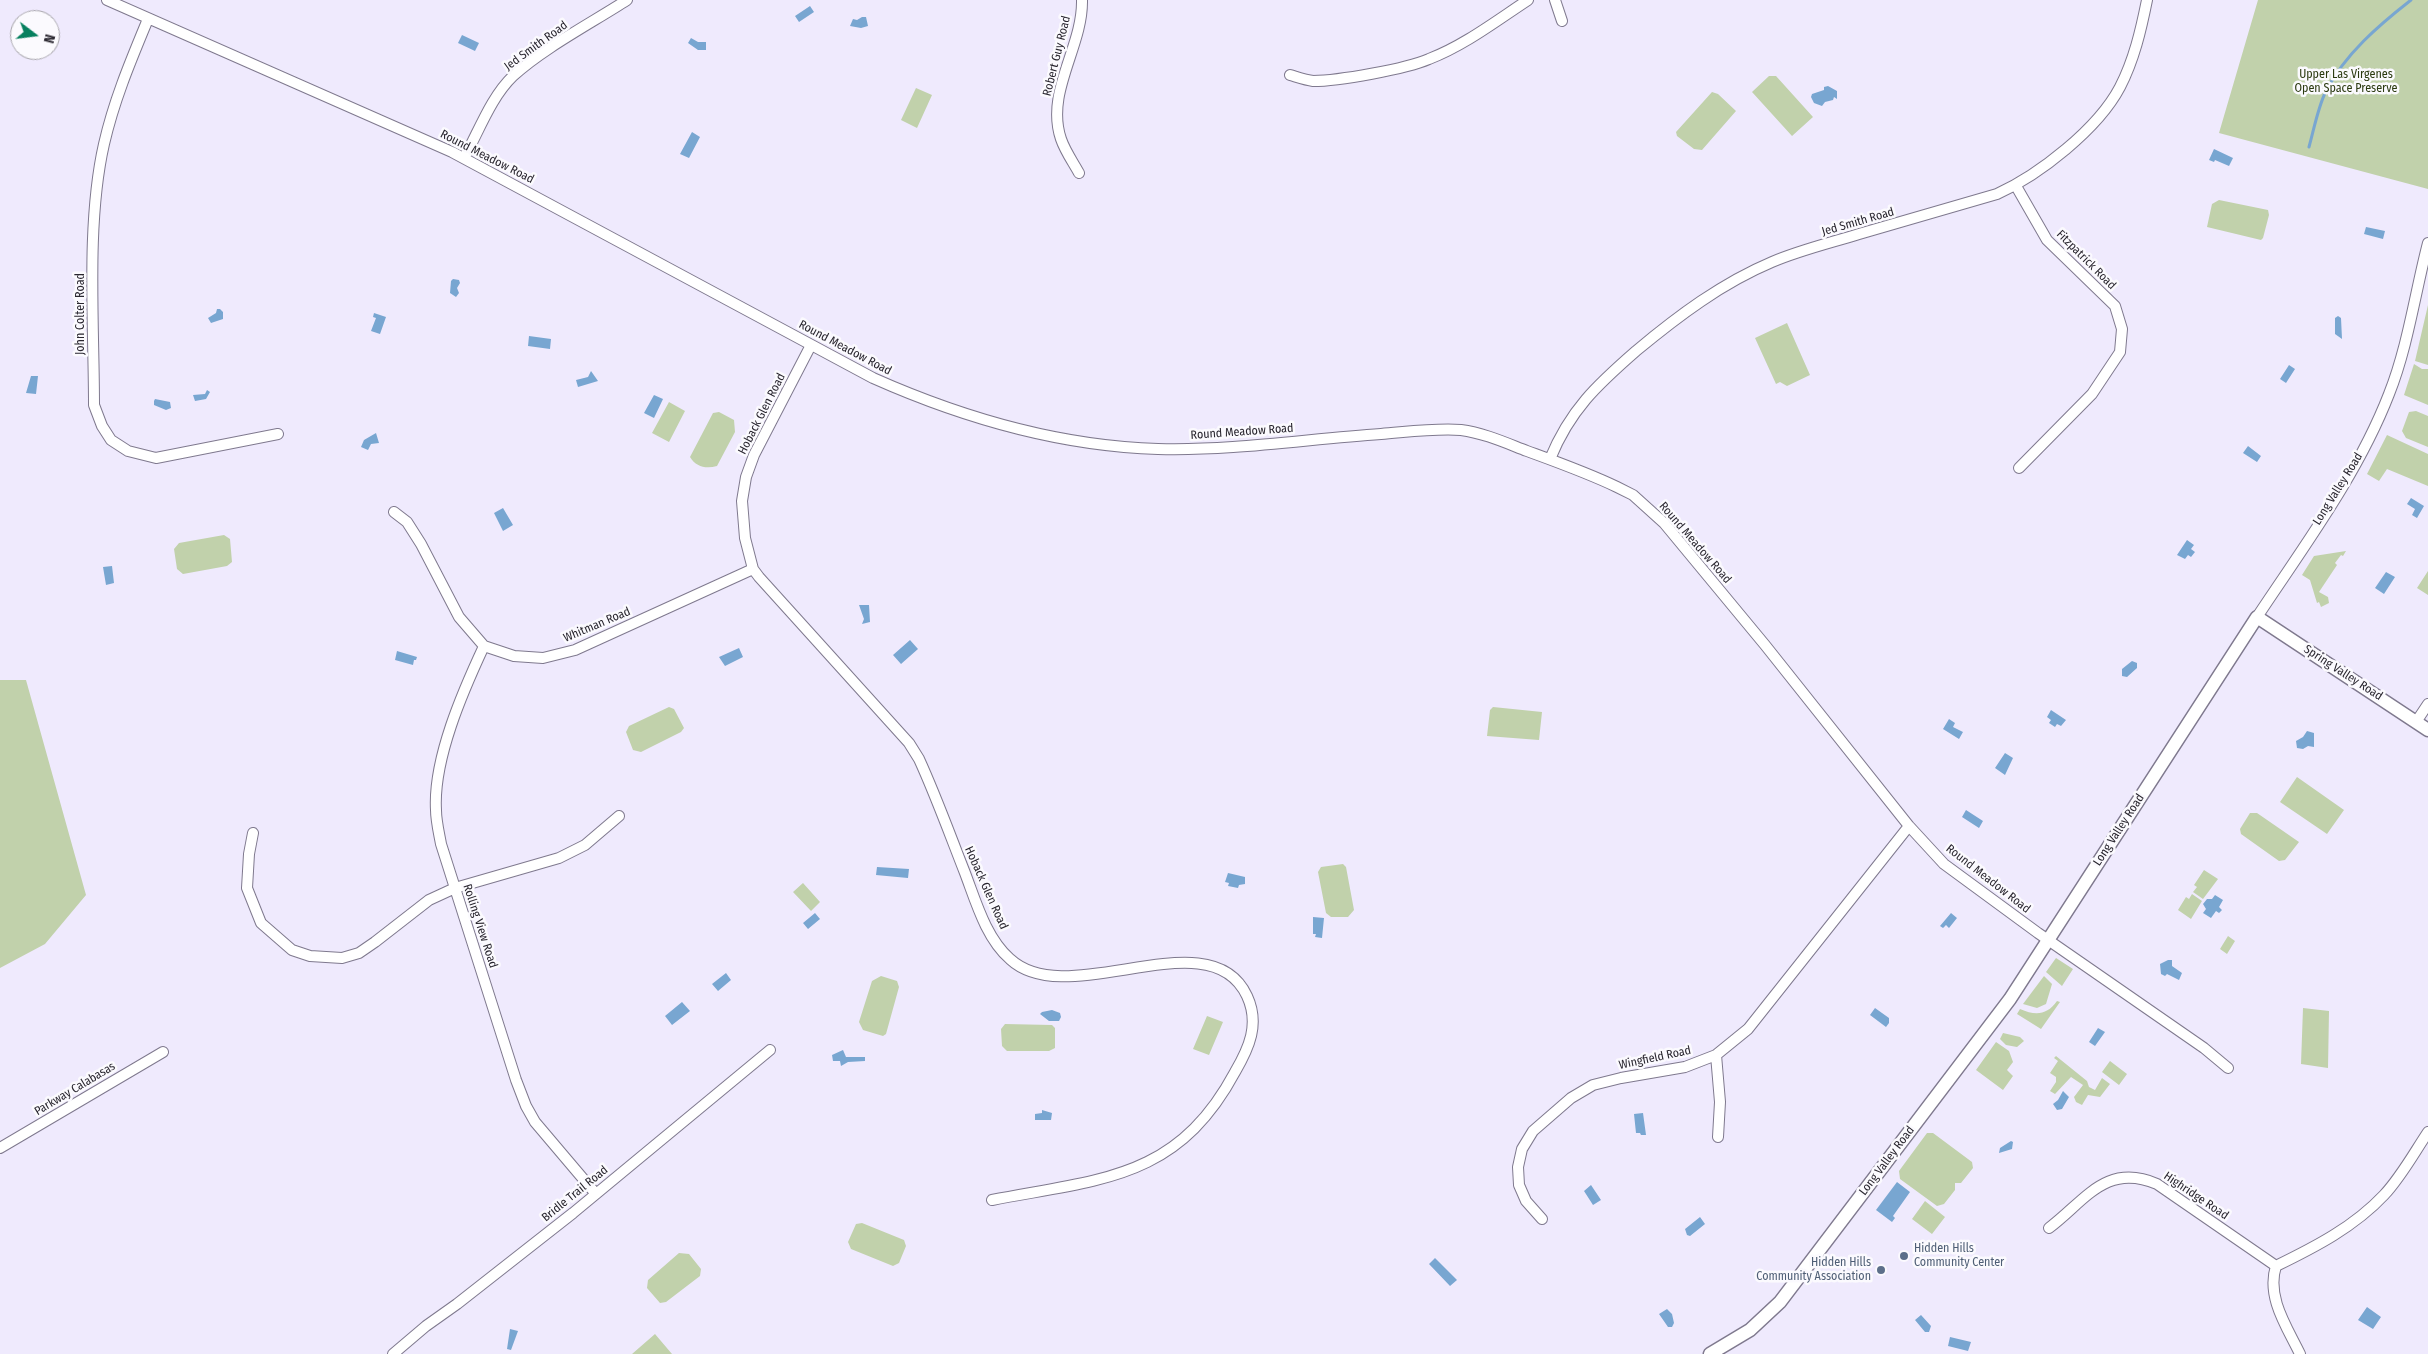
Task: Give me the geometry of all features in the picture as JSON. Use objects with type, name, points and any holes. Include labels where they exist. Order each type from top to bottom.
[{"type":"street","name":"Round Meadow Road","points":[[106,0],[464,158],[873,378],[947,408],[1012,428],[1093,444],[1159,449],[1221,448],[1438,430],[1463,430],[1490,437],[1550,459],[1632,495],[1652,511],[1771,652],[1910,826],[1950,869],[2191,1038],[2228,1068]]},
{"type":"street","name":"Jed Smith Road","points":[[464,158],[499,94],[513,76],[540,56],[627,0]]},
{"type":"street","name":"Robert Guy Road","points":[[1079,173],[1061,140],[1057,117],[1059,94],[1077,39],[1082,0]]},
{"type":"street","points":[[1290,75],[1312,81],[1341,78],[1428,60],[1472,37],[1528,0]]},
{"type":"street","points":[[1555,0],[1562,21]]},
{"type":"street","name":"Jed Smith Road","points":[[1550,459],[1563,429],[1579,405],[1598,384],[1659,332],[1717,291],[1763,266],[1795,253],[1997,194],[2016,186],[2044,167],[2081,136],[2119,89],[2131,63],[2139,38],[2147,0]]},
{"type":"street","name":"John Colter Road","points":[[148,19],[117,94],[103,146],[95,207],[94,405],[102,426],[111,440],[128,451],[156,458],[278,434]]},
{"type":"street","name":"Fitzpatrick Road","points":[[2016,186],[2047,240],[2115,306],[2122,329],[2120,352],[2092,394],[2019,468]]},
{"type":"street","name":"Long Valley Road","points":[[1719,1352],[1750,1330],[1780,1302],[1994,1021],[2049,940],[2352,469],[2384,408],[2399,366],[2428,243]]},
{"type":"street","name":"Hoback Glen Road","points":[[811,345],[754,455],[746,477],[742,501],[742,520],[753,569],[909,743],[919,759],[979,910],[993,936],[1011,960],[1042,974],[1073,976],[1188,962],[1212,966],[1233,977],[1246,995],[1252,1010],[1253,1030],[1249,1047],[1232,1079],[1197,1128],[1174,1148],[1150,1162],[1104,1179],[992,1200]]},
{"type":"street","points":[[394,512],[407,522],[421,544],[459,617],[484,646]]},
{"type":"street","name":"Whitman Road","points":[[484,646],[514,656],[543,658],[575,650],[753,569]]},
{"type":"street","name":"Spring Valley Road","points":[[2257,617],[2428,730]]},
{"type":"street","name":"Rolling View Road","points":[[484,646],[462,692],[439,772],[436,809],[441,844],[526,1106],[535,1122],[596,1194]]},
{"type":"street","points":[[2416,722],[2428,704]]},
{"type":"street","points":[[253,833],[249,854],[247,888],[261,923],[292,950],[310,956],[342,958],[359,953],[376,942],[429,900],[455,888],[559,858],[585,845],[619,816]]},
{"type":"street","name":"Wingfield Road","points":[[1542,1219],[1526,1201],[1519,1185],[1518,1166],[1522,1149],[1533,1131],[1571,1098],[1593,1085],[1621,1078],[1685,1068],[1716,1055],[1748,1029],[1757,1019],[1910,826]]},
{"type":"street","name":"Bridle Trail Road","points":[[393,1354],[426,1326],[457,1304],[596,1194],[770,1050]]},
{"type":"street","name":"Parkway Calabasas","points":[[0,1148],[163,1052]]},
{"type":"street","points":[[1716,1055],[1720,1102],[1718,1138]]},
{"type":"street","points":[[2300,1354],[2275,1301],[2273,1277],[2276,1266],[2322,1244],[2350,1225],[2378,1201],[2428,1132]]},
{"type":"street","name":"Highridge Road","points":[[2049,1228],[2097,1186],[2108,1180],[2140,1176],[2157,1184],[2276,1266]]},
{"type":"green space","name":"Upper Las Virgenes Open Space Preserve","points":[[2258,0],[2428,0],[2428,189],[2219,133]]},
{"type":"green space","points":[[1769,76],[1776,76],[1813,117],[1792,136],[1752,92]]},
{"type":"green space","points":[[916,88],[932,95],[917,128],[901,120]]},
{"type":"green space","points":[[1712,92],[1718,94],[1736,111],[1702,150],[1694,149],[1677,136],[1676,132]]},
{"type":"green space","points":[[2219,200],[2268,210],[2269,215],[2263,238],[2261,240],[2207,227],[2212,204]]},
{"type":"green space","points":[[2428,305],[2428,365],[2415,361]]},
{"type":"green space","points":[[1787,323],[1810,375],[1787,386],[1780,382],[1776,384],[1755,338]]},
{"type":"green space","points":[[2414,364],[2422,369],[2428,369],[2428,405],[2404,395]]},
{"type":"green space","points":[[669,402],[685,411],[669,442],[652,433]]},
{"type":"green space","points":[[2416,411],[2428,416],[2428,447],[2406,438],[2402,431],[2409,412]]},
{"type":"green space","points":[[719,412],[734,420],[735,432],[717,466],[702,466],[695,463],[690,457],[713,413]]},
{"type":"green space","points":[[2387,435],[2428,454],[2428,486],[2387,469],[2379,481],[2367,474]]},
{"type":"green space","points":[[224,535],[230,539],[232,562],[227,566],[183,574],[177,569],[174,549],[179,543]]},
{"type":"green space","points":[[2346,551],[2335,563],[2337,565],[2319,592],[2328,597],[2329,603],[2321,607],[2319,602],[2317,603],[2310,580],[2302,575],[2314,556]]},
{"type":"green space","points":[[2428,571],[2428,595],[2417,588]]},
{"type":"green space","points":[[0,680],[26,680],[86,895],[45,944],[0,968]]},
{"type":"green space","points":[[669,707],[674,709],[684,728],[681,732],[641,752],[633,750],[626,732],[629,726]]},
{"type":"green space","points":[[1493,707],[1542,712],[1539,740],[1487,736],[1490,710]]},
{"type":"green space","points":[[2297,777],[2344,810],[2327,834],[2280,802]]},
{"type":"green space","points":[[2250,813],[2257,813],[2299,842],[2285,860],[2279,861],[2241,834],[2240,829]]},
{"type":"green space","points":[[1343,864],[1346,867],[1354,910],[1348,917],[1331,917],[1326,913],[1318,872],[1321,867]]},
{"type":"green space","points":[[2204,870],[2218,879],[2203,899],[2193,892],[2197,887],[2194,885]]},
{"type":"green space","points":[[803,883],[820,902],[811,911],[793,892]]},
{"type":"green space","points":[[2192,894],[2202,901],[2191,919],[2178,910],[2186,897],[2189,899]]},
{"type":"green space","points":[[2228,936],[2235,941],[2227,954],[2220,949]]},
{"type":"green space","points":[[2056,958],[2073,969],[2062,986],[2046,972]]},
{"type":"green space","points":[[881,976],[897,981],[899,987],[886,1034],[883,1036],[863,1030],[859,1022],[872,981]]},
{"type":"green space","points":[[2044,976],[2052,984],[2046,1004],[2037,1008],[2023,1004]]},
{"type":"green space","points":[[2057,1001],[2060,1002],[2041,1029],[2017,1014],[2020,1009],[2031,1013],[2045,1012]]},
{"type":"green space","points":[[2303,1008],[2329,1011],[2328,1068],[2301,1064]]},
{"type":"green space","points":[[1207,1016],[1223,1022],[1209,1055],[1193,1049]]},
{"type":"green space","points":[[1005,1024],[1052,1025],[1055,1028],[1055,1048],[1049,1051],[1007,1051],[1002,1046],[1001,1029]]},
{"type":"green space","points":[[2003,1033],[2020,1037],[2024,1041],[2017,1047],[2006,1045],[2000,1039]]},
{"type":"green space","points":[[1996,1042],[2009,1051],[2013,1062],[2007,1070],[2013,1076],[2003,1090],[1976,1070]]},
{"type":"green space","points":[[2056,1056],[2087,1081],[2089,1087],[2095,1090],[2102,1078],[2110,1084],[2100,1097],[2088,1095],[2082,1105],[2076,1102],[2074,1097],[2083,1085],[2071,1077],[2055,1094],[2050,1091],[2056,1082],[2056,1077],[2050,1073],[2058,1061],[2054,1058]]},
{"type":"green space","points":[[2110,1061],[2127,1074],[2119,1085],[2102,1072]]},
{"type":"green space","points":[[1927,1133],[1933,1133],[1972,1162],[1973,1168],[1961,1183],[1955,1183],[1955,1190],[1944,1204],[1937,1206],[1900,1179],[1899,1171]]},
{"type":"green space","points":[[1925,1201],[1945,1217],[1932,1234],[1912,1219]]},
{"type":"green space","points":[[862,1223],[904,1240],[906,1246],[899,1263],[893,1266],[851,1249],[848,1242],[856,1224]]},
{"type":"green space","points":[[679,1253],[689,1254],[701,1269],[700,1276],[666,1302],[660,1303],[647,1288],[648,1280]]},
{"type":"green space","points":[[655,1334],[672,1354],[632,1354]]},
{"type":"water","points":[[810,6],[814,12],[799,22],[795,16]]},
{"type":"water","points":[[866,17],[868,26],[861,28],[850,26],[853,19],[857,20]]},
{"type":"water","points":[[462,35],[479,43],[475,51],[458,43]]},
{"type":"water","points":[[691,38],[698,42],[706,42],[706,50],[698,50],[688,43]]},
{"type":"water","points":[[1828,86],[1837,91],[1837,99],[1834,97],[1833,100],[1825,102],[1822,106],[1814,103],[1811,97],[1812,94],[1824,90],[1824,87]]},
{"type":"water","points":[[692,132],[700,137],[689,158],[680,154]]},
{"type":"water","points":[[2214,149],[2233,158],[2229,166],[2215,160],[2214,162],[2209,160]]},
{"type":"water","points":[[2366,227],[2385,231],[2383,239],[2364,234]]},
{"type":"water","points":[[453,279],[459,280],[460,283],[457,288],[459,293],[456,297],[450,293],[451,281]]},
{"type":"water","points":[[217,309],[223,312],[223,319],[211,323],[208,318],[216,313]]},
{"type":"water","points":[[374,313],[386,317],[380,334],[371,331],[376,318],[373,317]]},
{"type":"water","points":[[2338,316],[2341,318],[2342,339],[2335,334],[2335,318]]},
{"type":"water","points":[[529,336],[551,339],[550,349],[528,346]]},
{"type":"water","points":[[2289,365],[2295,369],[2286,383],[2280,379]]},
{"type":"water","points":[[591,371],[598,381],[578,387],[576,380],[588,377]]},
{"type":"water","points":[[31,376],[38,376],[36,394],[26,393]]},
{"type":"water","points":[[207,390],[210,392],[206,399],[195,401],[193,395],[205,394]]},
{"type":"water","points":[[654,395],[663,399],[654,418],[644,413]]},
{"type":"water","points":[[155,399],[170,402],[171,408],[166,410],[154,405]]},
{"type":"water","points":[[376,433],[379,443],[371,444],[368,450],[361,447],[364,440]]},
{"type":"water","points":[[2248,446],[2261,456],[2257,462],[2243,453]]},
{"type":"water","points":[[2411,498],[2424,506],[2417,518],[2412,515],[2415,509],[2407,504]]},
{"type":"water","points":[[503,508],[513,525],[503,531],[494,513]]},
{"type":"water","points":[[2187,540],[2194,545],[2191,549],[2195,552],[2191,557],[2188,555],[2185,559],[2177,555]]},
{"type":"water","points":[[112,566],[114,583],[106,585],[103,567]]},
{"type":"water","points":[[2386,572],[2395,577],[2384,594],[2375,588]]},
{"type":"water","points":[[859,605],[869,605],[870,622],[862,624],[864,619]]},
{"type":"water","points":[[910,640],[918,649],[901,664],[893,655]]},
{"type":"water","points":[[739,648],[743,657],[725,666],[719,657]]},
{"type":"water","points":[[397,651],[417,657],[413,665],[395,660]]},
{"type":"water","points":[[2132,661],[2137,663],[2137,668],[2127,677],[2122,676],[2122,669]]},
{"type":"water","points":[[2051,710],[2066,720],[2061,726],[2057,724],[2055,727],[2049,723],[2051,720],[2047,717]]},
{"type":"water","points":[[1949,719],[1955,723],[1953,727],[1963,732],[1959,739],[1943,729]]},
{"type":"water","points":[[2307,731],[2314,733],[2314,747],[2297,748],[2296,741],[2303,737]]},
{"type":"water","points":[[2005,753],[2013,758],[2005,775],[1995,768]]},
{"type":"water","points":[[1966,810],[1983,821],[1979,828],[1962,817]]},
{"type":"water","points":[[877,867],[909,869],[908,878],[876,875]]},
{"type":"water","points":[[1228,873],[1245,877],[1245,884],[1239,885],[1238,888],[1228,886],[1229,883],[1225,882]]},
{"type":"water","points":[[2215,895],[2223,900],[2219,907],[2222,910],[2219,913],[2216,911],[2211,918],[2203,913],[2206,909],[2203,904],[2207,899],[2212,899]]},
{"type":"water","points":[[815,913],[820,919],[808,929],[803,923]]},
{"type":"water","points":[[1951,913],[1957,918],[1949,928],[1946,925],[1943,928],[1940,926]]},
{"type":"water","points":[[1313,917],[1324,918],[1322,938],[1315,937],[1316,934],[1313,934]]},
{"type":"water","points":[[2172,960],[2172,966],[2182,973],[2179,980],[2167,974],[2165,976],[2161,974],[2160,964]]},
{"type":"water","points":[[726,973],[731,980],[718,991],[712,984]]},
{"type":"water","points":[[682,1002],[690,1011],[672,1025],[665,1016]]},
{"type":"water","points":[[1875,1008],[1889,1018],[1889,1023],[1886,1027],[1870,1015]]},
{"type":"water","points":[[1052,1010],[1060,1013],[1059,1021],[1049,1021],[1040,1014]]},
{"type":"water","points":[[2098,1028],[2105,1032],[2095,1046],[2089,1042]]},
{"type":"water","points":[[843,1050],[846,1057],[865,1057],[865,1061],[848,1062],[841,1066],[840,1061],[833,1061],[832,1055]]},
{"type":"water","points":[[2063,1091],[2069,1097],[2062,1109],[2057,1110],[2053,1104],[2058,1100]]},
{"type":"water","points":[[1042,1110],[1052,1113],[1051,1120],[1035,1120],[1035,1114],[1042,1113]]},
{"type":"water","points":[[1643,1113],[1646,1135],[1636,1133],[1634,1114]]},
{"type":"water","points":[[2011,1141],[2013,1142],[2012,1149],[1999,1153],[2000,1148]]},
{"type":"water","points":[[1897,1182],[1910,1192],[1893,1216],[1895,1218],[1892,1222],[1876,1210]]},
{"type":"water","points":[[1591,1185],[1601,1200],[1593,1205],[1584,1191]]},
{"type":"water","points":[[1700,1217],[1705,1224],[1690,1236],[1687,1235],[1685,1229]]},
{"type":"water","points":[[1435,1258],[1457,1280],[1450,1286],[1429,1264]]},
{"type":"water","points":[[2367,1307],[2381,1317],[2373,1329],[2358,1320]]},
{"type":"water","points":[[1667,1309],[1672,1314],[1674,1323],[1672,1327],[1668,1327],[1659,1314]]},
{"type":"water","points":[[1921,1315],[1931,1326],[1929,1332],[1925,1332],[1915,1320]]},
{"type":"water","points":[[510,1329],[518,1331],[511,1350],[507,1349]]},
{"type":"water","points":[[1950,1337],[1971,1342],[1968,1351],[1948,1346]]},
{"type":"waterway","points":[[2309,147],[2316,118],[2326,91],[2334,77],[2364,41],[2411,0]]},
{"type":"place","name":"Hidden Hills Community Center","points":[[1904,1256]]},
{"type":"place","name":"Hidden Hills Community Association","points":[[1881,1270]]}]
